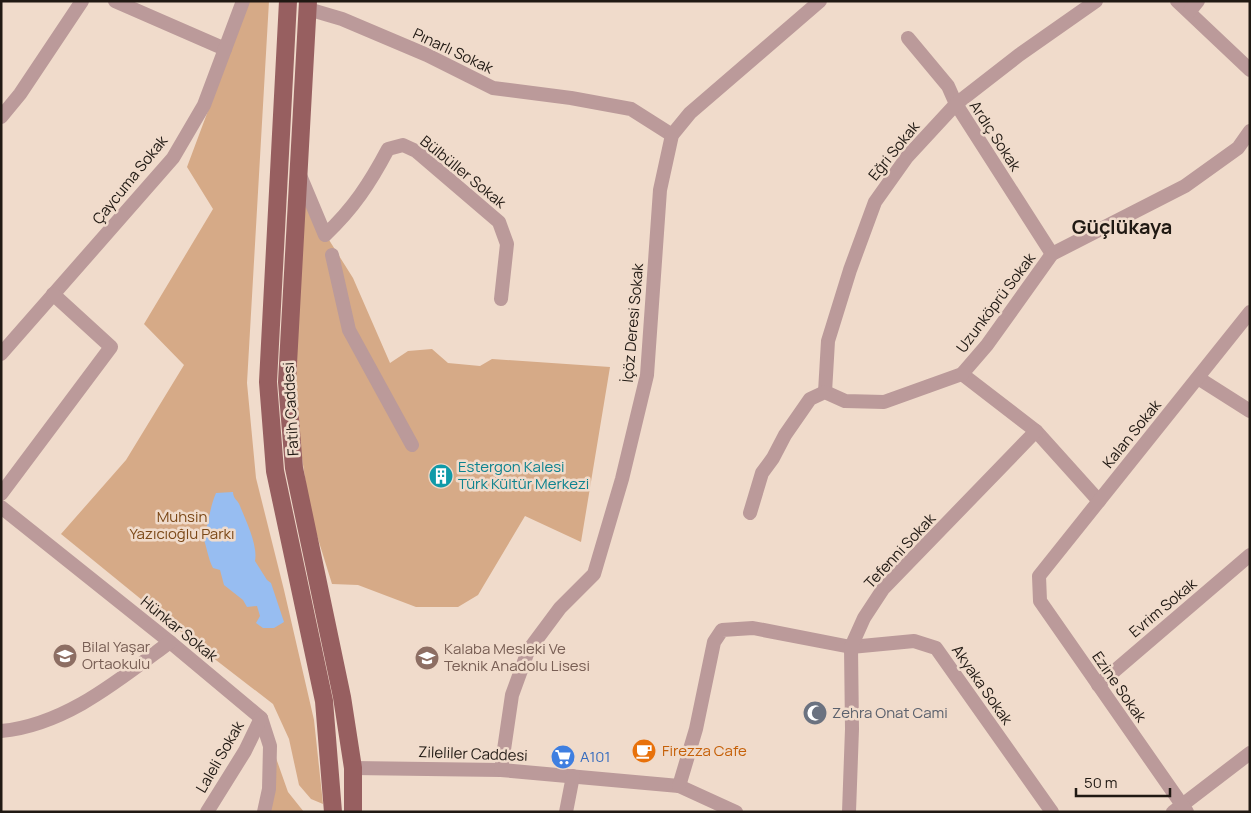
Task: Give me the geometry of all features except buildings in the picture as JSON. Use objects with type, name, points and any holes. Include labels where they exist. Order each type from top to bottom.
[{"type":"main road","name":"Fatih Caddesi","points":[[288,1],[268,382],[275,471],[324,701],[333,812]]},
{"type":"main road","name":"Fatih Caddesi","points":[[308,5],[287,382],[294,468],[342,697],[353,768],[353,812]]},
{"type":"street","points":[[1,117],[20,94],[82,1]]},
{"type":"street","points":[[116,1],[225,49]]},
{"type":"street","name":"Çaycuma Sokak","points":[[1,354],[173,158],[204,105],[242,1]]},
{"type":"street","name":"İçöz Deresi Sokak","points":[[501,770],[512,695],[528,650],[560,608],[594,574],[622,479],[647,375],[660,190],[672,136],[690,113],[820,1]]},
{"type":"street","name":"Eğri Sokak","points":[[825,392],[828,341],[850,270],[875,202],[907,156],[956,104],[1020,55],[1096,1]]},
{"type":"street","points":[[1177,1],[1194,6],[1250,70]]},
{"type":"street","name":"Pınarlı Sokak","points":[[308,5],[427,55],[493,88],[571,98],[631,109],[672,136]]},
{"type":"street","name":"Ardıç Sokak","points":[[908,38],[948,86],[956,104],[1052,254]]},
{"type":"street","name":"Uzunköprü Sokak","points":[[825,392],[845,401],[884,402],[962,374],[987,344],[1052,254],[1186,186],[1238,148],[1250,131]]},
{"type":"street","name":"Bülbüller Sokak","points":[[298,170],[325,236],[368,187],[388,149],[403,145],[416,151],[499,222],[506,244],[501,299]]},
{"type":"street","points":[[332,255],[349,330],[412,445]]},
{"type":"street","points":[[1,494],[111,347],[53,294]]},
{"type":"street","name":"Kalan Sokak","points":[[1039,576],[1250,312]]},
{"type":"street","points":[[962,374],[1036,431],[1099,501]]},
{"type":"street","points":[[1198,378],[1250,411]]},
{"type":"street","points":[[750,513],[762,473],[773,458],[785,434],[810,399],[825,392]]},
{"type":"street","name":"Tefenni Sokak","points":[[849,812],[852,729],[851,646],[864,618],[883,589],[1036,431]]},
{"type":"street","name":"Hünkar Sokak","points":[[1,507],[170,642],[261,718]]},
{"type":"street","name":"Evrim Sokak","points":[[1098,685],[1250,555]]},
{"type":"street","name":"Ezine Sokak","points":[[1039,576],[1040,601],[1181,810]]},
{"type":"street","name":"Akyaka Sokak","points":[[679,786],[696,729],[714,642],[722,630],[753,628],[851,646],[914,641],[936,648],[1052,812]]},
{"type":"street","points":[[1,731],[22,729],[81,705],[170,642]]},
{"type":"street","points":[[261,718],[270,746],[268,789],[264,812]]},
{"type":"street","name":"Laleli Sokak","points":[[207,812],[245,751],[261,718]]},
{"type":"street","points":[[1181,810],[1250,753]]},
{"type":"street","name":"Zileliler Caddesi","points":[[353,768],[501,770],[679,786],[736,812]]},
{"type":"street","points":[[566,812],[573,776]]},
{"type":"green space","name":"Muhsin Yazıcıoğlu Parkı","points":[[249,1],[269,1],[247,383],[256,478],[314,720],[323,804],[311,799],[299,785],[289,739],[273,704],[61,534],[126,460],[184,365],[144,324],[213,209],[187,167]]},
{"type":"green space","points":[[302,197],[353,278],[390,363],[408,351],[432,349],[448,363],[480,366],[492,359],[610,367],[581,542],[525,516],[478,595],[458,607],[416,607],[358,585],[332,584],[310,513],[291,381]]},
{"type":"green space","points":[[276,758],[288,792],[304,812],[267,812]]},
{"type":"water","points":[[233,492],[251,533],[255,548],[255,561],[271,583],[284,622],[274,628],[263,628],[256,623],[260,616],[257,606],[247,607],[243,600],[224,585],[220,570],[213,568],[211,564],[203,538],[216,493]]},
{"type":"place","name":"Estergon Kalesi Türk Kültür Merkezi","points":[[441,476]]},
{"type":"place","name":"Bilal Yaşar Ortaokulu","points":[[65,656]]},
{"type":"place","name":"Kalaba Mesleki Ve Teknik Anadolu Lisesi","points":[[427,658]]},
{"type":"place","name":"Zehra Onat Cami","points":[[815,713]]},
{"type":"place","name":"Firezza Cafe","points":[[644,751]]},
{"type":"place","name":"A101","points":[[563,757]]},
{"type":"district","name":"Güçlükaya","points":[[1122,227]]}]
